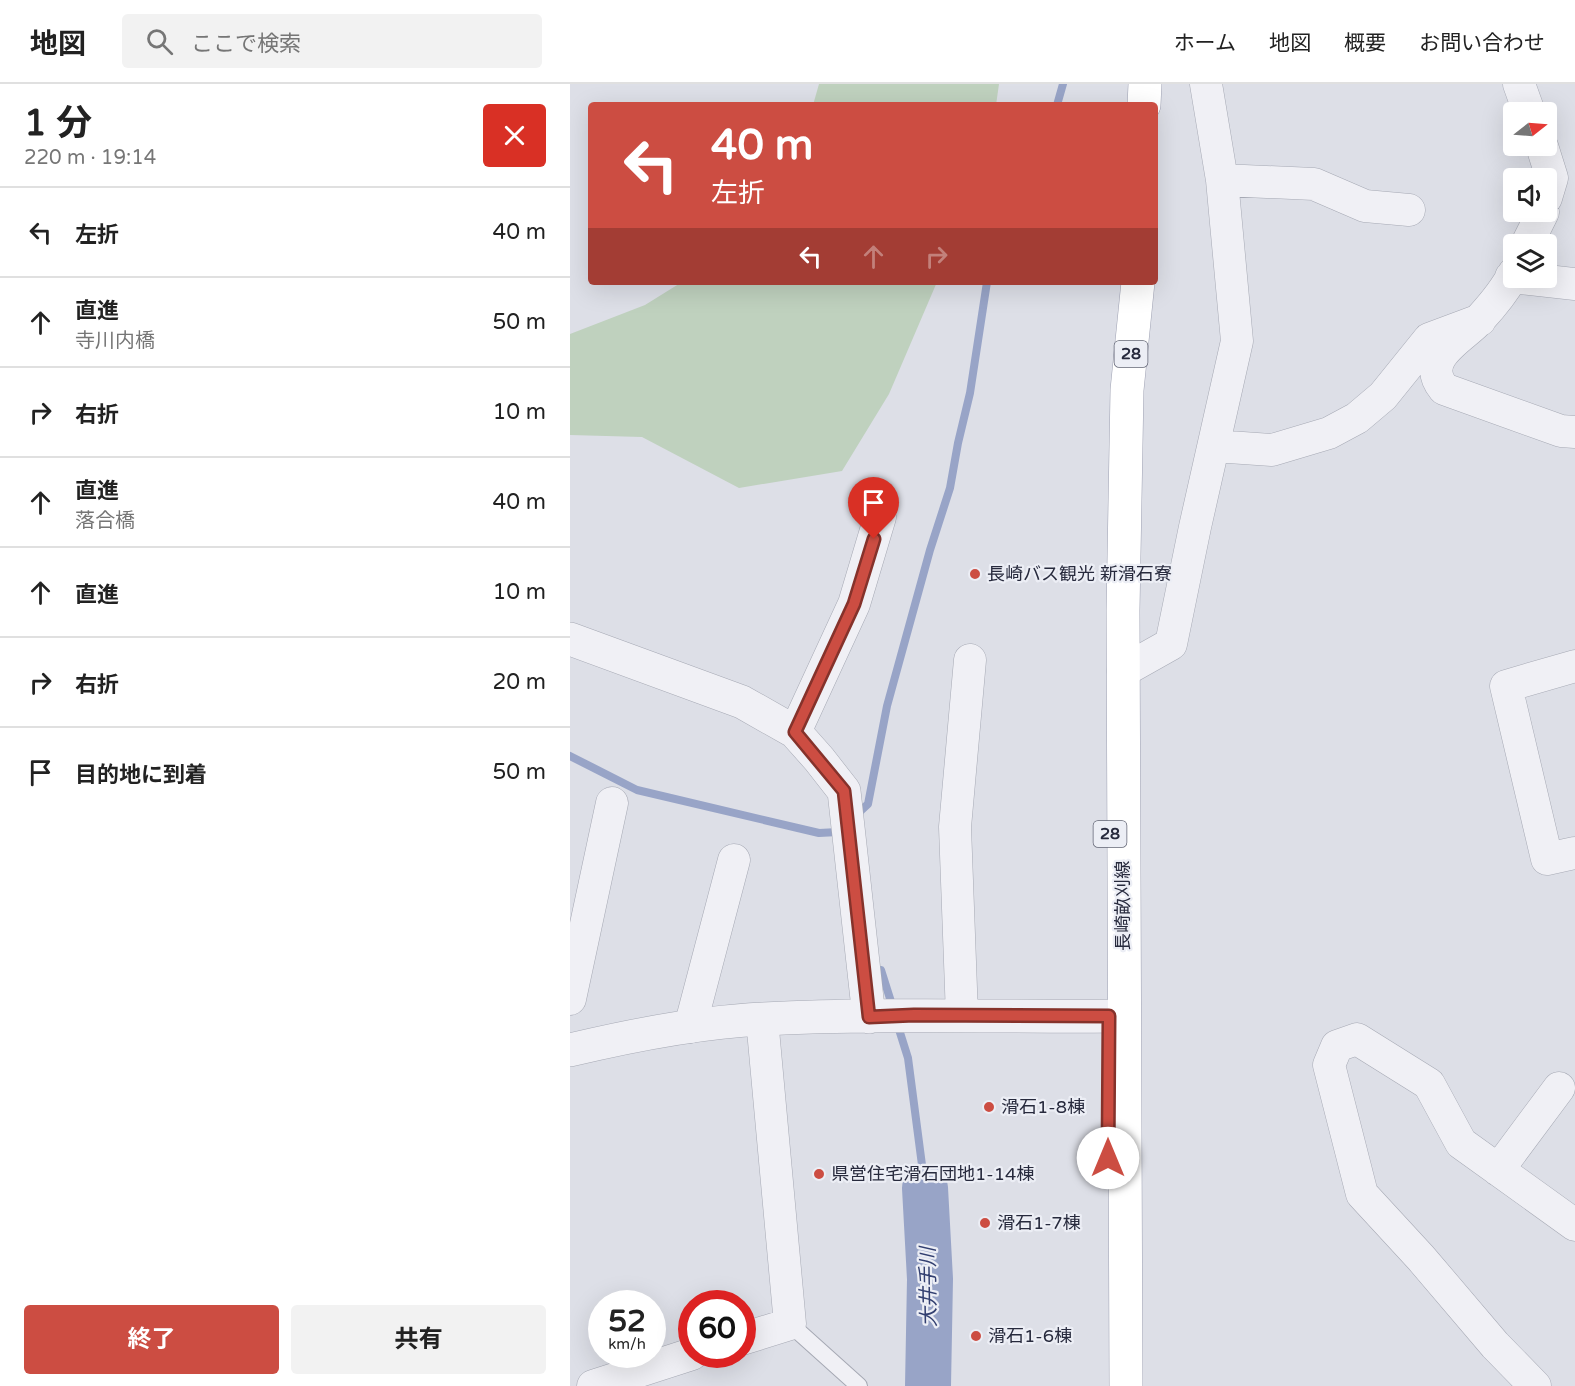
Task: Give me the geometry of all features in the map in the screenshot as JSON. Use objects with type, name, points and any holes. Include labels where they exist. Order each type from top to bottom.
[{"type":"main road","points":[[1126,102],[1127,84]]},
{"type":"main road","points":[[1144,84],[1144,102]]},
{"type":"main road","name":"長崎畝刈線","points":[[1120,285],[1114,385],[1110,564],[1116,1016],[1126,1386]]},
{"type":"main road","name":"長崎畝刈線","points":[[1108,1386],[1127,390],[1138,285]]},
{"type":"street","points":[[1123,671],[1171,644],[1237,341],[1222,180],[1206,84]]},
{"type":"street","points":[[1519,84],[1525,102]]},
{"type":"street","points":[[1546,156],[1558,184]]},
{"type":"street","points":[[1222,180],[1314,184],[1365,206],[1409,210]]},
{"type":"street","points":[[1557,281],[1575,284]]},
{"type":"street","points":[[1503,288],[1480,320],[1443,352],[1436,366],[1437,381],[1444,389],[1561,431],[1575,432]]},
{"type":"street","points":[[1214,446],[1272,450],[1329,433],[1357,418],[1383,396],[1429,339],[1480,320]]},
{"type":"street","points":[[795,732],[854,604],[880,518]]},
{"type":"street","points":[[570,639],[742,702],[795,732],[844,791],[849,843],[874,1016]]},
{"type":"street","points":[[962,1016],[955,827],[970,660]]},
{"type":"street","points":[[1575,666],[1506,686],[1547,859],[1575,853]]},
{"type":"street","points":[[570,999],[612,803]]},
{"type":"street","points":[[690,1026],[734,860]]},
{"type":"street","points":[[570,1050],[629,1036],[690,1026],[762,1019],[914,1015],[1116,1016]]},
{"type":"street","points":[[756,1335],[790,1324],[762,1019]]},
{"type":"street","points":[[1535,1386],[1495,1345],[1421,1258],[1362,1194],[1329,1065],[1337,1046],[1357,1039],[1429,1084],[1461,1143],[1575,1225]]},
{"type":"street","points":[[1498,1170],[1559,1088]]},
{"type":"street","points":[[593,1386],[678,1359]]},
{"type":"lane","points":[[790,1324],[859,1386]]},
{"type":"green space","points":[[819,84],[999,84],[996,102],[814,102]]},
{"type":"green space","points":[[677,285],[936,285],[889,394],[842,471],[739,488],[642,437],[570,435],[570,334],[645,305]]},
{"type":"waterway","points":[[1058,102],[1063,84]]},
{"type":"waterway","points":[[855,816],[868,804],[887,706],[930,550],[950,488],[970,393],[987,285]]},
{"type":"waterway","points":[[570,756],[637,790],[819,833],[840,830]]},
{"type":"waterway","points":[[881,970],[893,1008]]},
{"type":"waterway","points":[[897,1023],[908,1058],[925,1188]]},
{"type":"waterway","name":"大井手川","points":[[925,1188],[930,1279],[928,1386]]},
{"type":"place","name":"長崎バス観光 新滑石寮","points":[[975,574]]},
{"type":"place","name":"滑石1-8棟","points":[[989,1107]]},
{"type":"place","name":"県営住宅滑石団地1-14棟","points":[[819,1174]]},
{"type":"place","name":"滑石1-7棟","points":[[985,1223]]},
{"type":"place","name":"滑石1-6棟","points":[[976,1336]]},
{"type":"route","points":[[874,539],[854,604],[795,732],[844,791],[869,1017],[914,1015],[1109,1016],[1108,1158]]}]
